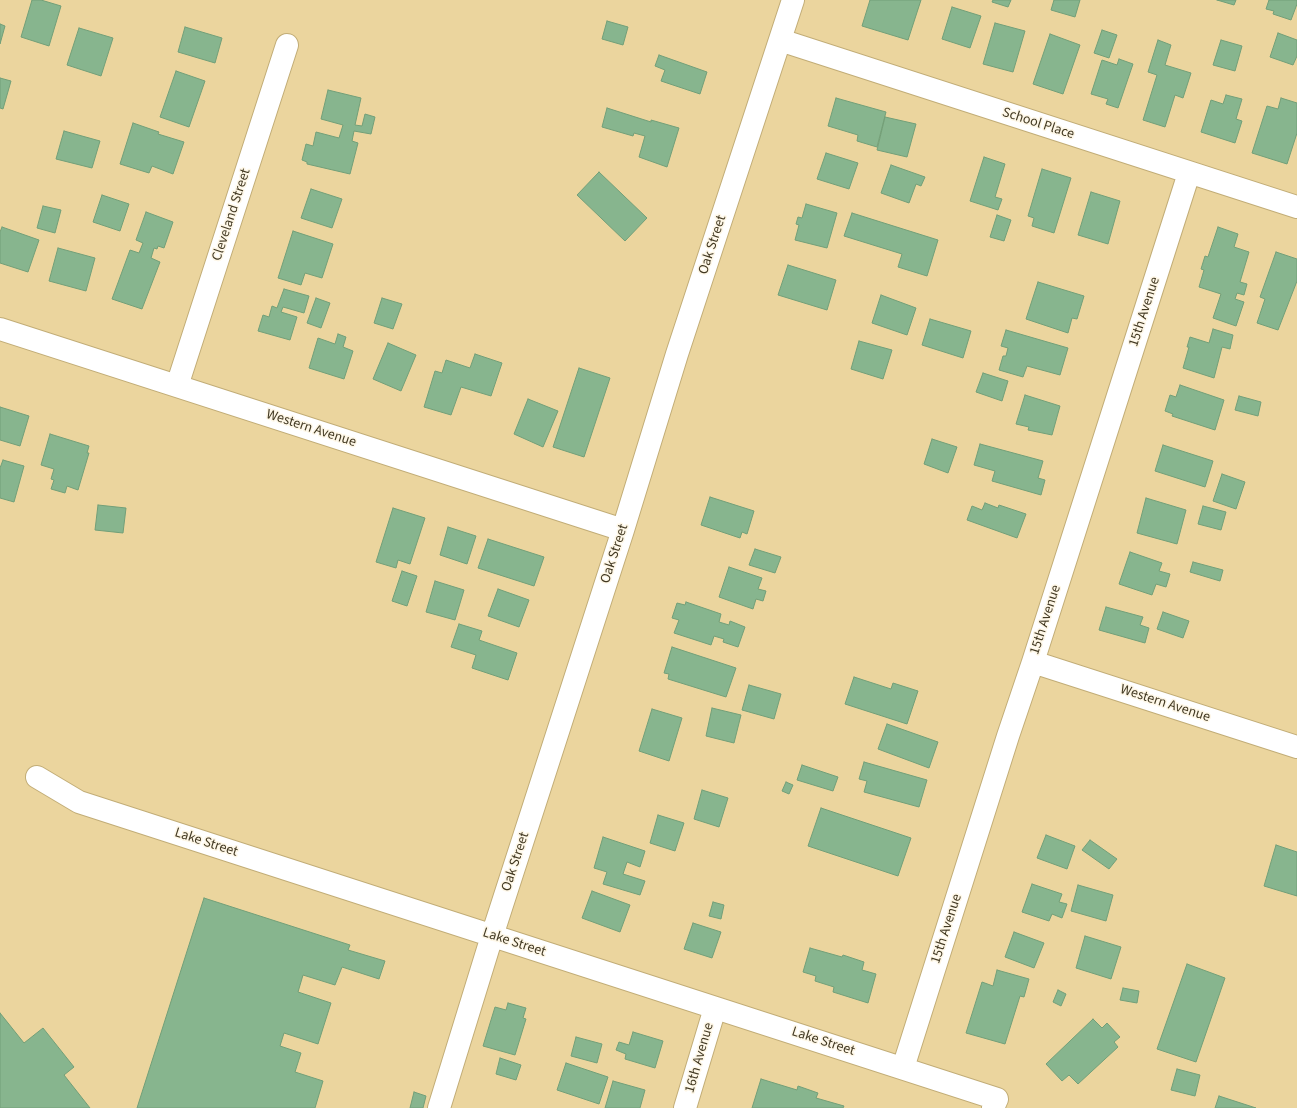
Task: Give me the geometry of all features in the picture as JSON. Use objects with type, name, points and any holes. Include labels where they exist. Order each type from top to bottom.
[{"type":"street","name":"Oak Street","points":[[439,1108],[492,936],[623,530],[677,354],[793,0]]},
{"type":"street","name":"School Place","points":[[780,40],[1297,207]]},
{"type":"street","name":"Cleveland Street","points":[[177,386],[287,45]]},
{"type":"street","name":"15th Avenue","points":[[903,1068],[1017,706],[1033,662],[1189,172]]},
{"type":"street","name":"Western Avenue","points":[[0,329],[623,530]]},
{"type":"street","name":"Western Avenue","points":[[1033,662],[1297,747]]},
{"type":"street","name":"Lake Street","points":[[37,777],[79,802],[903,1068],[995,1103]]},
{"type":"street","name":"16th Avenue","points":[[685,1108],[715,1008]]},
{"type":"building","points":[[32,0],[41,0],[61,6],[49,46],[21,37]]},
{"type":"building","points":[[870,0],[921,0],[908,40],[862,26]]},
{"type":"building","points":[[993,0],[1011,0],[1008,7],[992,2]]},
{"type":"building","points":[[1054,0],[1080,0],[1075,17],[1051,10]]},
{"type":"building","points":[[1217,0],[1236,0],[1234,5]]},
{"type":"building","points":[[1269,0],[1297,0],[1291,20],[1273,14],[1274,11],[1266,9]]},
{"type":"building","points":[[952,7],[981,16],[970,48],[942,39]]},
{"type":"building","points":[[607,21],[628,27],[623,45],[602,39]]},
{"type":"building","points":[[995,23],[1025,31],[1013,72],[983,64]]},
{"type":"building","points":[[0,24],[5,26],[0,44]]},
{"type":"building","points":[[185,27],[222,38],[215,63],[178,52]]},
{"type":"building","points":[[79,28],[113,38],[101,76],[67,65]]},
{"type":"building","points":[[1102,30],[1117,35],[1109,58],[1094,53]]},
{"type":"building","points":[[1278,33],[1297,40],[1297,56],[1293,65],[1270,57]]},
{"type":"building","points":[[1050,34],[1080,45],[1063,94],[1033,84]]},
{"type":"building","points":[[1158,40],[1171,45],[1165,65],[1191,73],[1183,98],[1175,95],[1165,127],[1143,120],[1157,75],[1148,72]]},
{"type":"building","points":[[1221,40],[1242,46],[1235,71],[1213,65]]},
{"type":"building","points":[[659,55],[707,72],[700,94],[661,81],[665,70],[655,66]]},
{"type":"building","points":[[1119,59],[1133,64],[1118,108],[1106,104],[1108,99],[1091,94],[1102,60],[1117,65]]},
{"type":"building","points":[[176,71],[205,81],[189,127],[160,117]]},
{"type":"building","points":[[0,78],[11,81],[3,109],[0,108]]},
{"type":"building","points":[[328,90],[361,98],[355,125],[362,126],[365,114],[375,117],[371,134],[354,131],[352,141],[358,143],[350,174],[307,164],[307,162],[302,160],[306,144],[313,146],[316,132],[339,138],[343,125],[321,119]]},
{"type":"building","points":[[1226,95],[1242,99],[1236,119],[1242,121],[1235,143],[1201,132],[1211,100],[1223,104]]},
{"type":"building","points":[[836,98],[886,112],[877,147],[857,141],[858,135],[828,126]]},
{"type":"building","points":[[1281,98],[1297,103],[1297,133],[1287,164],[1252,153],[1267,106],[1278,109]]},
{"type":"building","points":[[607,108],[651,122],[651,120],[679,128],[667,167],[639,157],[645,136],[634,133],[633,136],[602,127]]},
{"type":"building","points":[[885,117],[916,124],[907,157],[877,150]]},
{"type":"building","points":[[133,123],[159,132],[158,134],[184,142],[173,174],[152,166],[149,173],[120,164]]},
{"type":"building","points":[[64,131],[100,141],[92,168],[56,159]]},
{"type":"building","points":[[826,153],[858,163],[849,189],[817,179]]},
{"type":"building","points":[[984,157],[1005,164],[995,197],[1002,199],[998,210],[970,201]]},
{"type":"building","points":[[891,165],[925,177],[921,186],[916,184],[909,203],[881,193]]},
{"type":"building","points":[[1042,169],[1071,178],[1054,233],[1032,226],[1034,218],[1028,216]]},
{"type":"building","points":[[599,172],[647,218],[625,241],[577,195]]},
{"type":"building","points":[[311,189],[342,199],[332,228],[301,218]]},
{"type":"building","points":[[1091,192],[1120,201],[1108,244],[1078,235]]},
{"type":"building","points":[[102,195],[129,204],[120,231],[93,222]]},
{"type":"building","points":[[806,204],[837,213],[827,248],[795,240],[799,225],[796,224],[798,217],[802,218]]},
{"type":"building","points":[[43,206],[61,210],[55,233],[37,228]]},
{"type":"building","points":[[146,212],[173,222],[164,248],[158,246],[157,249],[154,248],[151,258],[160,262],[142,309],[112,299],[130,250],[139,253],[143,243],[136,240]]},
{"type":"building","points":[[852,213],[938,240],[927,276],[898,267],[902,254],[844,236]]},
{"type":"building","points":[[997,215],[1011,220],[1004,241],[990,237]]},
{"type":"building","points":[[2,227],[39,240],[28,272],[0,263],[0,232]]},
{"type":"building","points":[[1218,227],[1238,234],[1234,247],[1249,252],[1240,282],[1247,284],[1244,295],[1237,293],[1235,299],[1244,302],[1236,326],[1213,318],[1221,294],[1199,287],[1204,270],[1201,269],[1205,256],[1208,257]]},
{"type":"building","points":[[293,231],[333,244],[322,278],[305,273],[301,285],[278,278]]},
{"type":"building","points":[[58,248],[95,258],[86,291],[49,281]]},
{"type":"building","points":[[1276,252],[1297,259],[1297,281],[1278,330],[1257,323],[1265,299],[1260,297]]},
{"type":"building","points":[[788,265],[836,280],[827,310],[778,295]]},
{"type":"building","points":[[1038,282],[1084,296],[1077,319],[1072,318],[1068,333],[1026,319]]},
{"type":"building","points":[[284,289],[309,296],[304,313],[283,307],[281,312],[297,317],[290,340],[258,331],[263,315],[269,317],[272,306],[277,308]]},
{"type":"building","points":[[881,295],[916,308],[907,335],[872,323]]},
{"type":"building","points":[[316,298],[330,303],[321,328],[307,323]]},
{"type":"building","points":[[382,298],[402,304],[393,329],[374,323]]},
{"type":"building","points":[[930,319],[971,331],[963,358],[922,345]]},
{"type":"building","points":[[1213,329],[1233,335],[1230,349],[1222,347],[1214,378],[1183,368],[1189,347],[1187,347],[1190,337],[1209,343]]},
{"type":"building","points":[[1006,330],[1068,348],[1060,375],[1027,366],[1023,377],[999,370],[1003,356],[1006,356],[1008,348],[1001,346]]},
{"type":"building","points":[[338,334],[346,337],[343,347],[353,351],[344,379],[309,368],[318,338],[335,344]]},
{"type":"building","points":[[859,341],[892,350],[883,379],[851,369]]},
{"type":"building","points":[[388,343],[416,355],[401,391],[373,379]]},
{"type":"building","points":[[475,354],[502,363],[491,396],[461,387],[451,415],[424,407],[435,371],[442,373],[446,360],[470,368]]},
{"type":"building","points":[[579,368],[610,378],[584,457],[553,447]]},
{"type":"building","points":[[983,373],[1008,381],[1002,401],[976,392]]},
{"type":"building","points":[[1180,385],[1224,400],[1215,430],[1172,416],[1173,414],[1165,411],[1170,395],[1176,397]]},
{"type":"building","points":[[1025,395],[1060,406],[1052,435],[1028,430],[1029,427],[1016,424]]},
{"type":"building","points":[[1239,396],[1261,402],[1258,416],[1235,410]]},
{"type":"building","points":[[528,399],[558,411],[543,447],[514,434]]},
{"type":"building","points":[[0,407],[29,416],[20,446],[0,440]]},
{"type":"building","points":[[50,434],[89,446],[87,453],[89,453],[78,490],[67,486],[65,493],[51,489],[54,480],[51,479],[54,469],[41,465]]},
{"type":"building","points":[[932,439],[957,447],[948,473],[924,464]]},
{"type":"building","points":[[980,444],[1043,461],[1038,478],[1045,480],[1041,495],[992,481],[995,471],[974,465]]},
{"type":"building","points":[[1163,445],[1213,461],[1205,487],[1155,471]]},
{"type":"building","points":[[3,460],[24,466],[14,502],[0,498],[0,468]]},
{"type":"building","points":[[1222,474],[1245,482],[1236,509],[1213,501]]},
{"type":"building","points":[[710,497],[754,511],[747,534],[742,532],[740,538],[701,525]]},
{"type":"building","points":[[1146,498],[1186,510],[1177,544],[1137,533]]},
{"type":"building","points":[[985,503],[998,508],[999,505],[1026,514],[1017,538],[967,520],[972,506],[982,510]]},
{"type":"building","points":[[98,505],[126,508],[123,533],[95,530]]},
{"type":"building","points":[[1203,506],[1226,512],[1221,530],[1198,524]]},
{"type":"building","points":[[393,508],[425,518],[410,564],[398,560],[396,568],[376,562]]},
{"type":"building","points":[[448,527],[476,536],[467,564],[440,555]]},
{"type":"building","points":[[488,539],[544,557],[534,586],[478,568]]},
{"type":"building","points":[[755,549],[781,557],[775,573],[749,565]]},
{"type":"building","points":[[1130,552],[1162,563],[1159,571],[1170,574],[1166,587],[1156,584],[1152,595],[1119,584]]},
{"type":"building","points":[[1193,562],[1223,570],[1220,581],[1190,572]]},
{"type":"building","points":[[729,567],[762,578],[758,589],[766,591],[763,601],[756,599],[753,609],[719,597]]},
{"type":"building","points":[[402,571],[417,576],[407,606],[392,601]]},
{"type":"building","points":[[435,581],[464,590],[455,620],[426,612]]},
{"type":"building","points":[[498,589],[529,600],[519,627],[488,616]]},
{"type":"building","points":[[686,602],[721,614],[719,622],[729,625],[730,621],[745,627],[738,647],[723,642],[724,639],[714,636],[711,645],[674,633],[679,620],[672,618],[677,603],[685,605]]},
{"type":"building","points":[[1106,607],[1143,617],[1140,625],[1149,628],[1145,643],[1099,630]]},
{"type":"building","points":[[1163,612],[1189,621],[1183,638],[1157,629]]},
{"type":"building","points":[[459,624],[482,631],[479,640],[517,653],[508,680],[472,668],[476,655],[451,647]]},
{"type":"building","points":[[672,647],[736,668],[726,697],[668,679],[669,674],[664,673]]},
{"type":"building","points":[[854,677],[891,689],[893,683],[918,691],[907,724],[845,704]]},
{"type":"building","points":[[749,685],[781,694],[774,719],[742,710]]},
{"type":"building","points":[[712,708],[741,715],[734,743],[706,736]]},
{"type":"building","points":[[652,709],[682,718],[669,761],[639,751]]},
{"type":"building","points":[[887,724],[938,742],[929,768],[878,749]]},
{"type":"building","points":[[864,762],[927,780],[919,807],[864,792],[867,781],[859,779]]},
{"type":"building","points":[[802,765],[838,777],[833,791],[797,780]]},
{"type":"building","points":[[786,782],[793,785],[789,794],[782,791]]},
{"type":"building","points":[[702,790],[728,798],[719,827],[694,819]]},
{"type":"building","points":[[821,808],[911,838],[898,876],[808,846]]},
{"type":"building","points":[[658,815],[684,823],[675,851],[650,843]]},
{"type":"building","points":[[1046,835],[1075,846],[1067,869],[1037,858]]},
{"type":"building","points":[[603,837],[645,851],[640,867],[627,862],[623,874],[645,881],[640,895],[603,884],[607,872],[594,868]]},
{"type":"building","points":[[1090,840],[1117,859],[1109,869],[1082,850]]},
{"type":"building","points":[[1276,845],[1297,852],[1297,896],[1264,886]]},
{"type":"building","points":[[1032,884],[1062,894],[1059,902],[1067,904],[1062,918],[1052,914],[1049,921],[1022,912]]},
{"type":"building","points":[[1078,885],[1113,895],[1106,921],[1071,911]]},
{"type":"building","points":[[592,891],[630,905],[620,932],[582,918]]},
{"type":"building","points":[[204,898],[350,945],[348,950],[385,961],[379,979],[342,967],[335,985],[303,975],[298,992],[331,1003],[318,1044],[284,1033],[280,1046],[301,1053],[295,1072],[323,1081],[315,1108],[137,1108]]},
{"type":"building","points":[[713,902],[724,905],[721,919],[709,916]]},
{"type":"building","points":[[693,923],[721,932],[712,958],[684,949]]},
{"type":"building","points":[[1014,932],[1044,943],[1034,968],[1005,957]]},
{"type":"building","points":[[1085,936],[1121,947],[1111,979],[1076,968]]},
{"type":"building","points":[[810,948],[842,957],[843,955],[864,962],[862,970],[876,974],[868,1003],[833,992],[834,987],[815,981],[816,976],[803,972]]},
{"type":"building","points":[[1187,964],[1225,978],[1196,1062],[1157,1049]]},
{"type":"building","points":[[997,970],[1029,979],[1024,997],[1020,996],[1005,1044],[966,1033],[982,982],[993,986]]},
{"type":"building","points":[[1123,988],[1139,991],[1137,1003],[1120,1000]]},
{"type":"building","points":[[1058,990],[1066,994],[1061,1006],[1053,1002]]},
{"type":"building","points":[[508,1003],[526,1008],[523,1018],[526,1019],[515,1055],[483,1046],[495,1007],[506,1010]]},
{"type":"building","points":[[0,1013],[24,1043],[43,1028],[74,1067],[64,1075],[90,1108],[0,1108]]},
{"type":"building","points":[[1093,1019],[1102,1028],[1107,1023],[1120,1037],[1114,1042],[1118,1047],[1078,1084],[1069,1075],[1062,1081],[1046,1064]]},
{"type":"building","points":[[633,1032],[663,1041],[655,1068],[625,1059],[626,1054],[616,1050],[619,1042],[629,1045]]},
{"type":"building","points":[[576,1037],[602,1044],[597,1063],[571,1056]]},
{"type":"building","points":[[500,1058],[521,1065],[516,1080],[496,1074]]},
{"type":"building","points":[[566,1063],[608,1077],[599,1104],[557,1090]]},
{"type":"building","points":[[1177,1069],[1200,1075],[1195,1096],[1171,1090]]},
{"type":"building","points":[[761,1079],[797,1090],[798,1086],[818,1093],[816,1098],[844,1106],[843,1108],[752,1108]]},
{"type":"building","points":[[613,1081],[645,1090],[640,1108],[605,1108]]},
{"type":"building","points":[[414,1092],[426,1096],[423,1108],[410,1108]]},
{"type":"building","points":[[1219,1096],[1256,1108],[1215,1108]]}]
